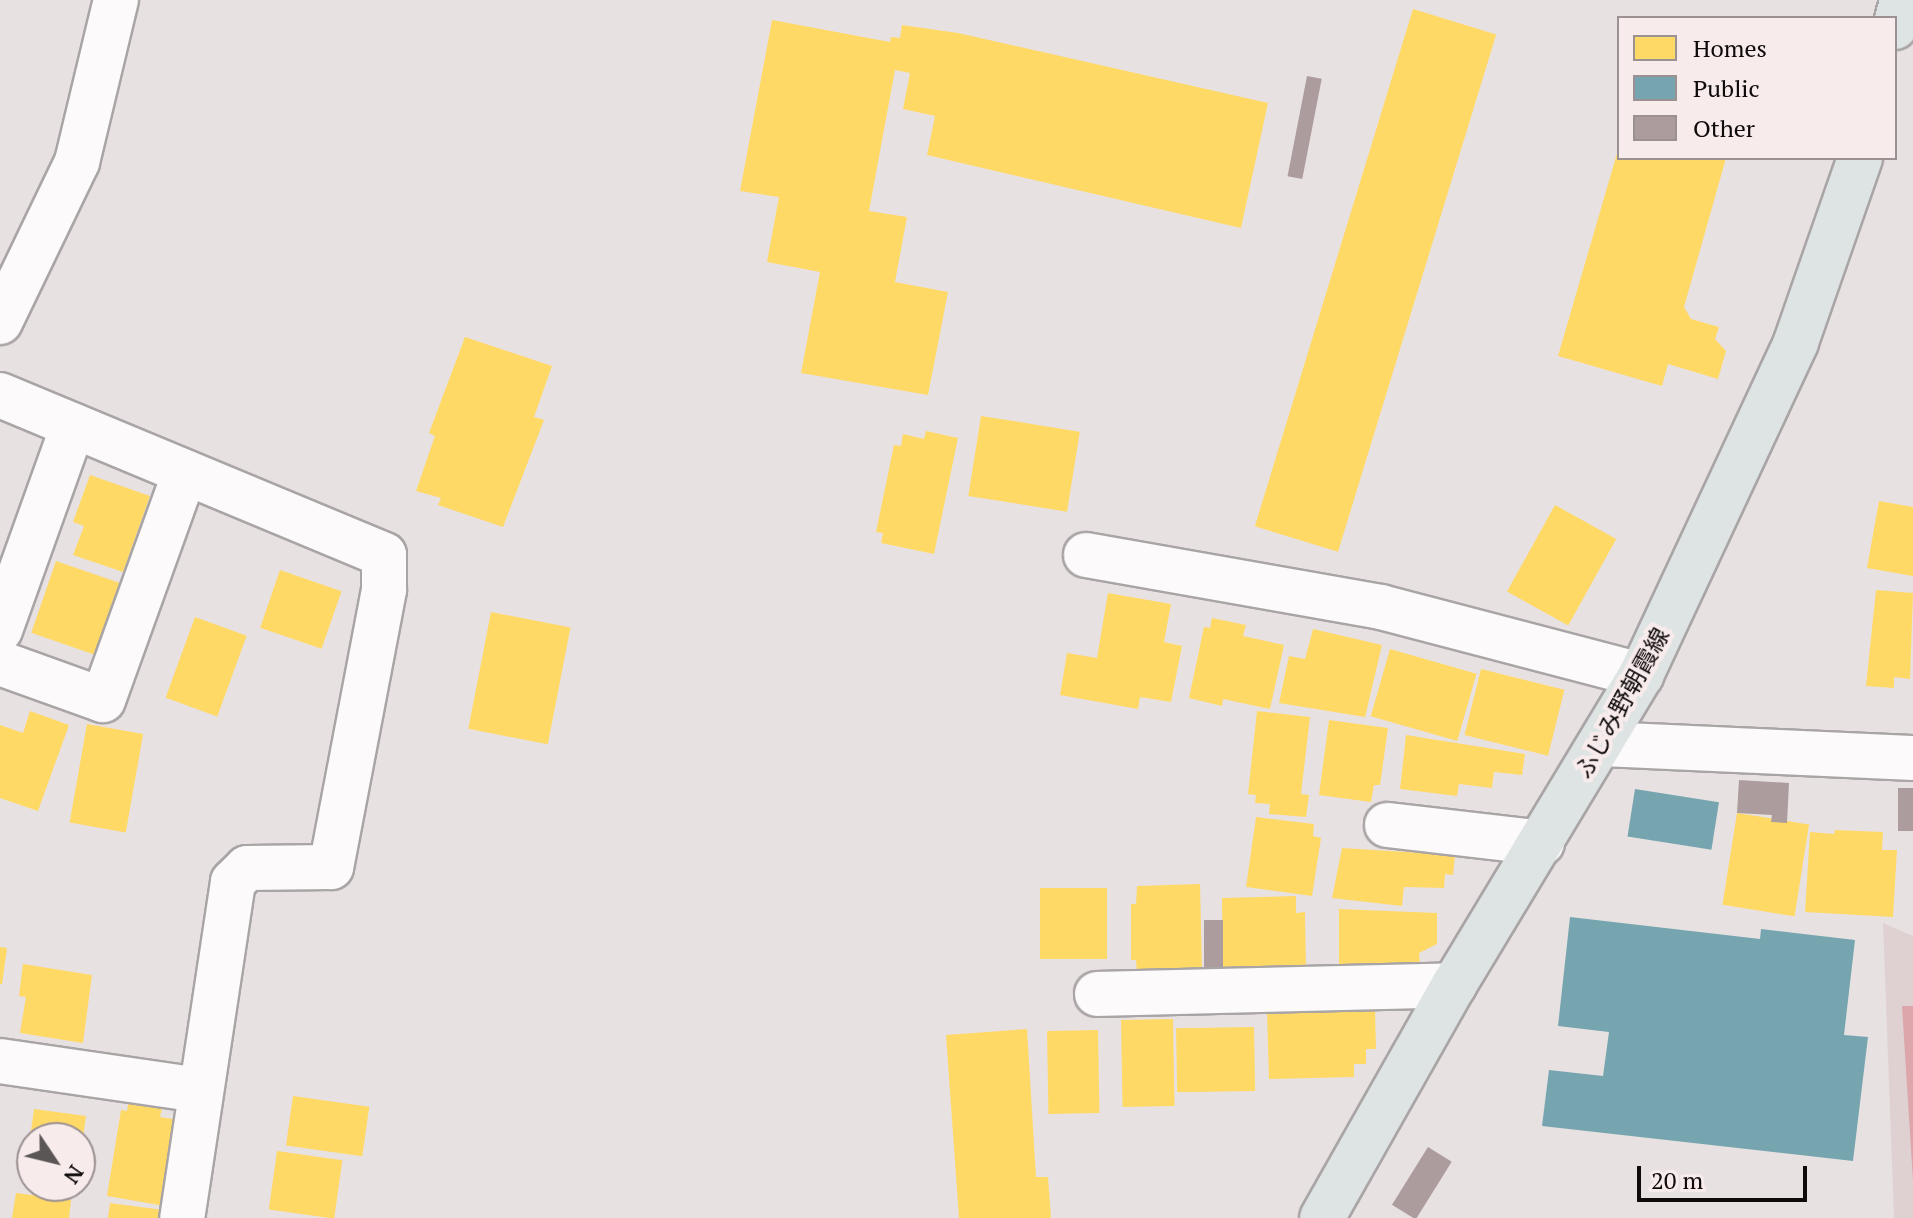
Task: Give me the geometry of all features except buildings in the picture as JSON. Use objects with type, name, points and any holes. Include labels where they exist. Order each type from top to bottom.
[{"type":"main road","name":"ふじみ野朝霞線","points":[[1322,1218],[1454,985],[1603,744],[1641,675],[1796,342],[1859,160]]},
{"type":"street","points":[[0,322],[77,162],[116,0]]},
{"type":"street","points":[[0,395],[384,555],[384,590],[331,867],[247,868],[233,882],[182,1218]]},
{"type":"street","points":[[0,630],[73,426]]},
{"type":"street","points":[[0,663],[103,700],[185,472]]},
{"type":"street","points":[[1086,555],[1381,607],[1641,675]]},
{"type":"street","points":[[1603,744],[1913,758]]},
{"type":"street","points":[[1387,825],[1542,843]]},
{"type":"street","points":[[1097,994],[1454,985]]},
{"type":"street","points":[[0,1061],[200,1090]]},
{"type":"shaded area","points":[[1883,923],[1913,936],[1913,1218],[1894,1218]]},
{"type":"shaded area","points":[[1902,1006],[1913,1006],[1913,1181]]}]
